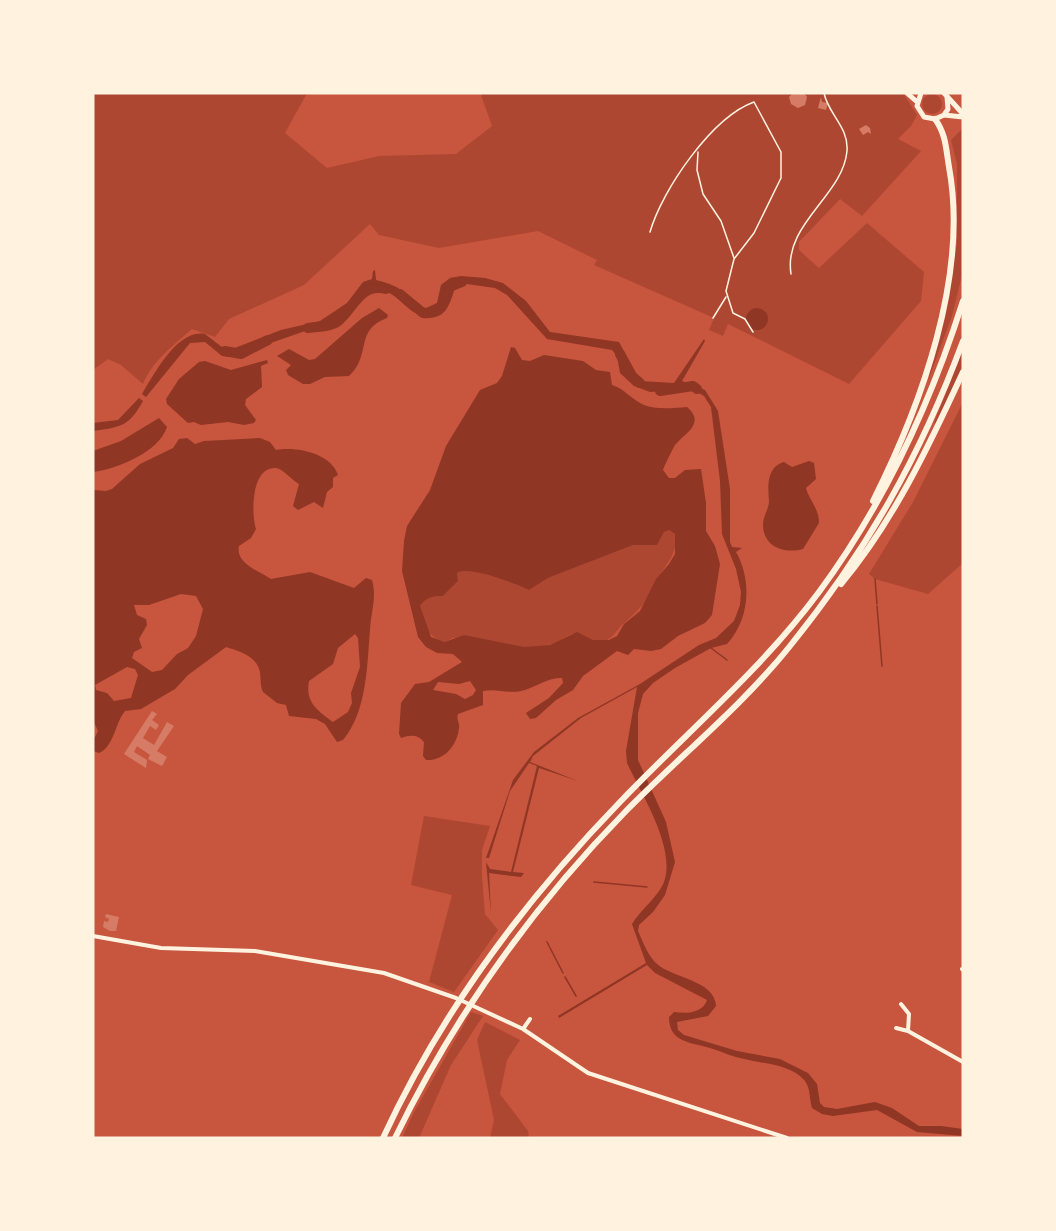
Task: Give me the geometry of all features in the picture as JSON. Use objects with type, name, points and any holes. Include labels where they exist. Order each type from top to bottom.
[{"type":"highway","points":[[819,592],[871,505],[895,458],[930,358],[946,292],[954,206],[945,136],[934,120]]},
{"type":"highway","points":[[383,1138],[446,1020],[543,886],[657,764],[741,683],[819,592],[860,531],[896,468],[931,392],[963,301]]},
{"type":"highway","points":[[789,647],[856,558],[885,513],[930,424],[963,341]]},
{"type":"highway","points":[[395,1138],[456,1024],[475,994],[543,903],[624,812],[745,695],[789,647],[851,572],[878,534],[938,425],[963,372]]},
{"type":"main road","points":[[907,93],[916,101],[919,112],[924,117],[934,120],[944,115],[963,116]]},
{"type":"main road","points":[[916,101],[921,93]]},
{"type":"main road","points":[[944,115],[948,109],[946,95]]},
{"type":"main road","points":[[946,95],[963,116]]},
{"type":"street","points":[[93,936],[162,948],[255,951],[384,973],[456,998],[523,1029],[588,1073],[787,1138]]},
{"type":"street","points":[[901,1005],[909,1014],[908,1031]]},
{"type":"street","points":[[523,1029],[530,1019]]},
{"type":"street","points":[[896,1028],[908,1031],[963,1062]]},
{"type":"path","points":[[791,274],[792,256],[802,228],[830,188],[845,161],[847,142],[839,121],[825,100],[824,93]]},
{"type":"path","points":[[650,232],[659,207],[698,150],[723,123],[754,102],[781,152],[781,178],[754,233],[734,259],[726,296],[713,318]]},
{"type":"path","points":[[698,150],[701,187],[721,221],[734,259]]},
{"type":"path","points":[[726,296],[733,313],[745,319],[747,326],[753,332]]},
{"type":"shaded area","points":[[93,93],[307,93],[285,133],[327,168],[379,156],[456,154],[492,126],[481,95],[484,93],[903,93],[917,115],[911,126],[898,139],[921,151],[862,216],[840,199],[799,242],[799,250],[819,268],[867,223],[924,272],[921,301],[849,384],[728,324],[723,336],[709,330],[714,318],[594,265],[597,260],[538,231],[439,248],[379,235],[370,224],[304,285],[229,319],[215,337],[192,329],[158,361],[143,384],[121,365],[108,359],[93,370]]},
{"type":"shaded area","points":[[932,94],[939,97],[942,104],[939,111],[932,114],[925,111],[922,104],[925,97]]},
{"type":"shaded area","points":[[963,128],[963,271],[952,316],[928,381],[957,244],[957,164],[951,140]]},
{"type":"shaded area","points":[[375,270],[376,280],[402,290],[411,304],[426,308],[437,303],[441,285],[450,278],[461,276],[485,278],[503,283],[526,301],[550,332],[619,342],[625,353],[629,371],[640,381],[674,383],[704,339],[705,341],[682,381],[705,390],[718,411],[730,489],[730,542],[732,547],[742,548],[736,552],[745,575],[746,599],[740,623],[727,644],[711,648],[675,668],[653,683],[643,694],[638,713],[638,760],[666,822],[675,862],[665,895],[653,912],[639,925],[638,931],[648,953],[657,964],[701,985],[714,997],[716,1006],[708,1016],[677,1022],[678,1030],[684,1035],[737,1051],[780,1059],[808,1073],[817,1084],[820,1103],[824,1107],[837,1109],[875,1102],[892,1108],[919,1126],[963,1129],[963,1136],[917,1132],[877,1110],[833,1116],[822,1114],[812,1108],[805,1081],[792,1071],[736,1057],[678,1037],[670,1026],[669,1017],[674,1012],[689,1013],[698,1010],[707,1000],[655,973],[647,965],[559,1018],[558,1016],[646,963],[632,924],[661,888],[666,875],[666,859],[663,843],[650,808],[627,763],[626,751],[637,687],[581,718],[533,756],[530,762],[578,781],[539,768],[513,872],[524,873],[521,877],[489,873],[491,914],[486,862],[490,869],[511,872],[537,766],[529,763],[510,791],[489,858],[486,858],[513,780],[534,752],[578,718],[640,684],[699,645],[716,638],[734,621],[740,605],[741,592],[736,569],[722,534],[720,481],[711,407],[704,396],[692,389],[650,392],[634,386],[620,373],[617,356],[612,350],[547,339],[507,295],[495,288],[460,283],[449,288],[441,310],[429,315],[420,315],[391,294],[368,289],[349,312],[337,320],[230,357],[222,356],[205,342],[190,343],[146,397],[142,394],[160,365],[185,339],[195,334],[205,334],[227,351],[281,330],[320,321],[347,303],[363,282],[372,279]]},
{"type":"shaded area","points":[[379,308],[388,315],[387,318],[370,329],[360,360],[349,376],[325,377],[310,384],[303,384],[288,375],[286,370],[291,365],[277,356],[289,349],[309,360],[315,359],[362,318]]},
{"type":"shaded area","points":[[757,308],[767,315],[768,319],[761,329],[757,330],[747,323],[746,319],[753,309]]},
{"type":"shaded area","points":[[511,347],[515,348],[522,360],[530,361],[544,355],[583,361],[596,370],[610,372],[612,385],[649,407],[687,407],[695,418],[694,423],[675,445],[663,470],[669,478],[675,478],[685,470],[701,469],[706,503],[706,531],[715,546],[720,564],[712,615],[705,623],[678,636],[661,649],[651,651],[634,649],[628,655],[617,651],[583,676],[573,690],[556,700],[536,718],[530,719],[526,713],[549,698],[563,683],[562,678],[551,679],[521,691],[483,691],[483,705],[458,714],[458,735],[448,751],[438,758],[426,760],[423,756],[424,742],[421,739],[414,736],[401,738],[399,734],[401,703],[415,684],[429,682],[462,662],[453,654],[437,653],[426,647],[418,637],[402,571],[404,541],[407,526],[430,490],[446,446],[480,390],[497,383],[502,376]],"holes":[[[669,530],[675,534],[675,554],[656,579],[640,611],[624,624],[617,636],[609,640],[593,640],[577,632],[550,645],[524,647],[464,635],[445,642],[431,637],[420,606],[430,598],[443,596],[458,581],[457,573],[463,571],[481,573],[529,590],[548,578],[633,545],[657,545],[664,532]],[[470,681],[476,690],[473,695],[465,699],[456,694],[433,690],[438,682],[459,684]]]},
{"type":"shaded area","points":[[963,350],[963,364],[936,424],[934,423]]},
{"type":"shaded area","points":[[267,360],[268,363],[261,366],[262,387],[246,399],[245,405],[256,420],[254,423],[244,425],[228,422],[201,425],[194,422],[188,423],[167,404],[166,399],[179,379],[199,362],[205,361],[231,370]]},
{"type":"shaded area","points":[[139,398],[143,401],[133,416],[124,424],[93,431],[93,423],[118,420]]},
{"type":"shaded area","points":[[963,402],[963,563],[928,594],[875,579],[869,574],[913,502]]},
{"type":"shaded area","points":[[159,418],[167,427],[163,436],[155,444],[125,463],[93,472],[93,451],[121,441]]},
{"type":"shaded area","points":[[187,438],[195,444],[204,441],[260,438],[270,442],[276,450],[303,450],[321,456],[334,467],[338,475],[333,478],[333,487],[327,492],[323,508],[314,502],[298,510],[293,506],[299,484],[282,470],[268,469],[257,482],[255,492],[254,522],[256,529],[251,538],[239,546],[239,552],[244,562],[271,579],[310,572],[354,588],[366,578],[372,580],[374,599],[364,688],[357,716],[343,740],[337,742],[325,724],[316,719],[289,716],[286,705],[277,703],[263,692],[260,672],[255,662],[247,655],[226,647],[188,675],[175,689],[141,709],[125,711],[108,746],[99,753],[93,751],[93,741],[98,731],[93,720],[93,490],[112,489],[140,464],[173,448],[179,439]],"holes":[[[181,594],[196,596],[203,609],[196,636],[188,648],[177,654],[162,670],[152,672],[132,658],[134,652],[142,648],[139,639],[147,625],[146,619],[137,615],[134,605],[149,605]],[[355,634],[358,638],[360,667],[351,693],[352,703],[348,712],[333,722],[314,705],[308,688],[309,681],[333,664],[338,648]],[[127,667],[135,669],[138,675],[131,698],[114,701],[107,693],[96,690],[95,685]]]},
{"type":"shaded area","points":[[809,461],[814,463],[816,479],[806,488],[819,523],[803,549],[789,550],[776,547],[764,532],[763,521],[769,504],[769,478],[774,468],[784,462],[792,467]]},
{"type":"shaded area","points":[[669,530],[675,534],[675,548],[671,558],[643,605],[607,640],[599,641],[575,633],[555,643],[527,647],[452,638],[446,642],[434,637],[425,624],[420,606],[430,598],[443,596],[458,581],[456,572],[482,573],[529,590],[548,578],[633,545],[657,545],[664,532]]},
{"type":"shaded area","points":[[424,816],[490,826],[482,850],[482,876],[485,914],[498,930],[454,992],[429,982],[452,895],[411,885]]},
{"type":"shaded area","points":[[471,1012],[483,1016],[451,1065],[419,1138],[402,1138],[413,1114]]},
{"type":"shaded area","points":[[485,1022],[520,1040],[507,1060],[500,1094],[528,1131],[529,1138],[490,1138],[494,1120],[477,1040]]},
{"type":"building","points":[[793,93],[804,93],[807,97],[805,105],[798,108],[791,104],[789,97]]},
{"type":"building","points":[[821,97],[822,102],[828,103],[826,110],[818,108]]},
{"type":"building","points":[[866,125],[870,128],[871,134],[868,132],[863,135],[859,129]]},
{"type":"building","points":[[152,711],[157,714],[152,720],[159,725],[156,730],[150,726],[143,738],[154,745],[167,722],[174,726],[157,751],[167,757],[162,766],[148,759],[150,755],[137,746],[134,752],[147,760],[146,768],[124,754]]},
{"type":"building","points":[[106,914],[119,917],[116,931],[103,927],[104,921],[108,922],[109,919],[105,917]]},
{"type":"waterway","points":[[400,294],[423,313],[435,312],[442,307],[450,287],[462,282]]},
{"type":"waterway","points":[[308,328],[334,324],[363,293],[377,288],[386,289]]},
{"type":"waterway","points":[[225,351],[241,354],[268,340]]},
{"type":"waterway","points":[[620,354],[632,376],[640,383]]},
{"type":"waterway","points":[[660,391],[693,386],[697,389]]},
{"type":"waterway","points":[[875,579],[877,604]]},
{"type":"waterway","points":[[877,606],[882,666]]},
{"type":"waterway","points":[[711,648],[727,660]]},
{"type":"waterway","points":[[594,882],[647,887]]},
{"type":"waterway","points":[[547,942],[563,973]]},
{"type":"waterway","points":[[565,977],[576,996]]}]
